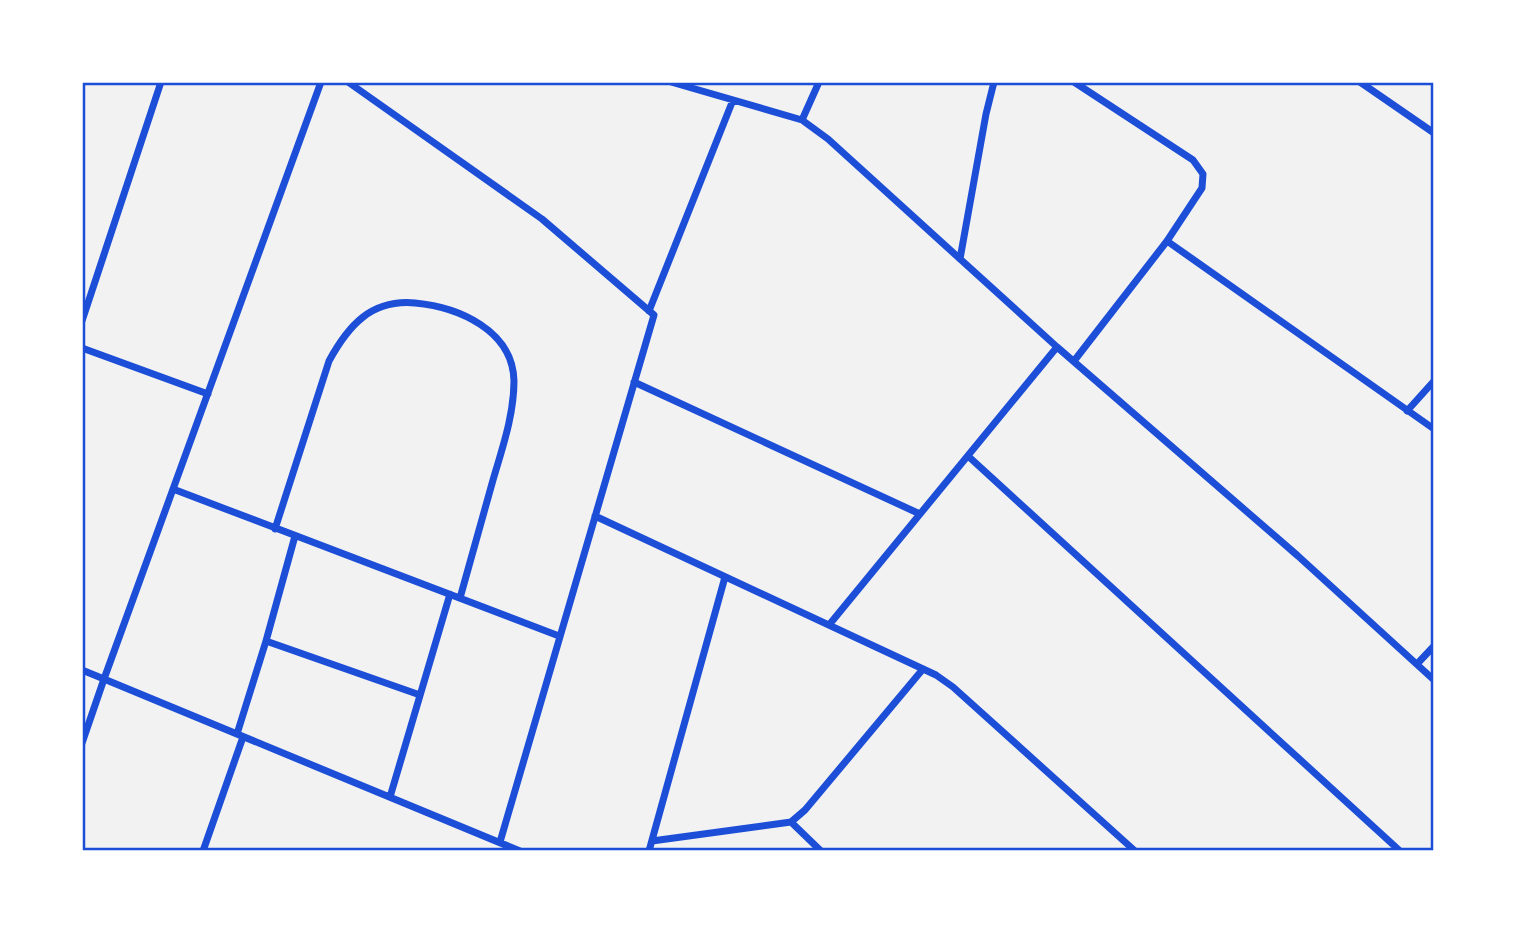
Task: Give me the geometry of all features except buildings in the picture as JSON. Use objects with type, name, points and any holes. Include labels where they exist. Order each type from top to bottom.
[{"type":"street","points":[[82,321],[162,82]]},
{"type":"street","points":[[82,743],[321,82]]},
{"type":"street","points":[[348,82],[542,219],[654,315],[500,842]]},
{"type":"street","points":[[671,82],[802,120],[828,139],[1057,347],[1298,556],[1434,680]]},
{"type":"street","points":[[802,120],[819,82]]},
{"type":"street","points":[[960,259],[994,82]]},
{"type":"street","points":[[1074,82],[1193,160],[1203,174],[1202,188],[1167,241],[1074,361]]},
{"type":"street","points":[[1360,82],[1434,133]]},
{"type":"street","points":[[649,311],[733,100]]},
{"type":"street","points":[[1167,241],[1434,429]]},
{"type":"street","points":[[275,529],[329,361],[342,337],[360,318],[382,307],[411,303],[441,307],[472,319],[495,334],[508,357],[514,380],[504,440],[460,598]]},
{"type":"street","points":[[829,625],[1057,347]]},
{"type":"street","points":[[82,348],[208,394]]},
{"type":"street","points":[[1407,411],[1434,381]]},
{"type":"street","points":[[634,382],[920,514]]},
{"type":"street","points":[[968,456],[1400,851]]},
{"type":"street","points":[[173,489],[559,636]]},
{"type":"street","points":[[595,516],[923,669],[953,687],[1135,851]]},
{"type":"street","points":[[203,851],[240,735],[295,536]]},
{"type":"street","points":[[649,851],[725,577]]},
{"type":"street","points":[[390,797],[450,594]]},
{"type":"street","points":[[266,641],[420,695]]},
{"type":"street","points":[[1417,664],[1434,646]]},
{"type":"street","points":[[652,841],[791,821],[805,810],[923,669]]},
{"type":"street","points":[[82,670],[520,851]]},
{"type":"street","points":[[791,821],[821,851]]}]
